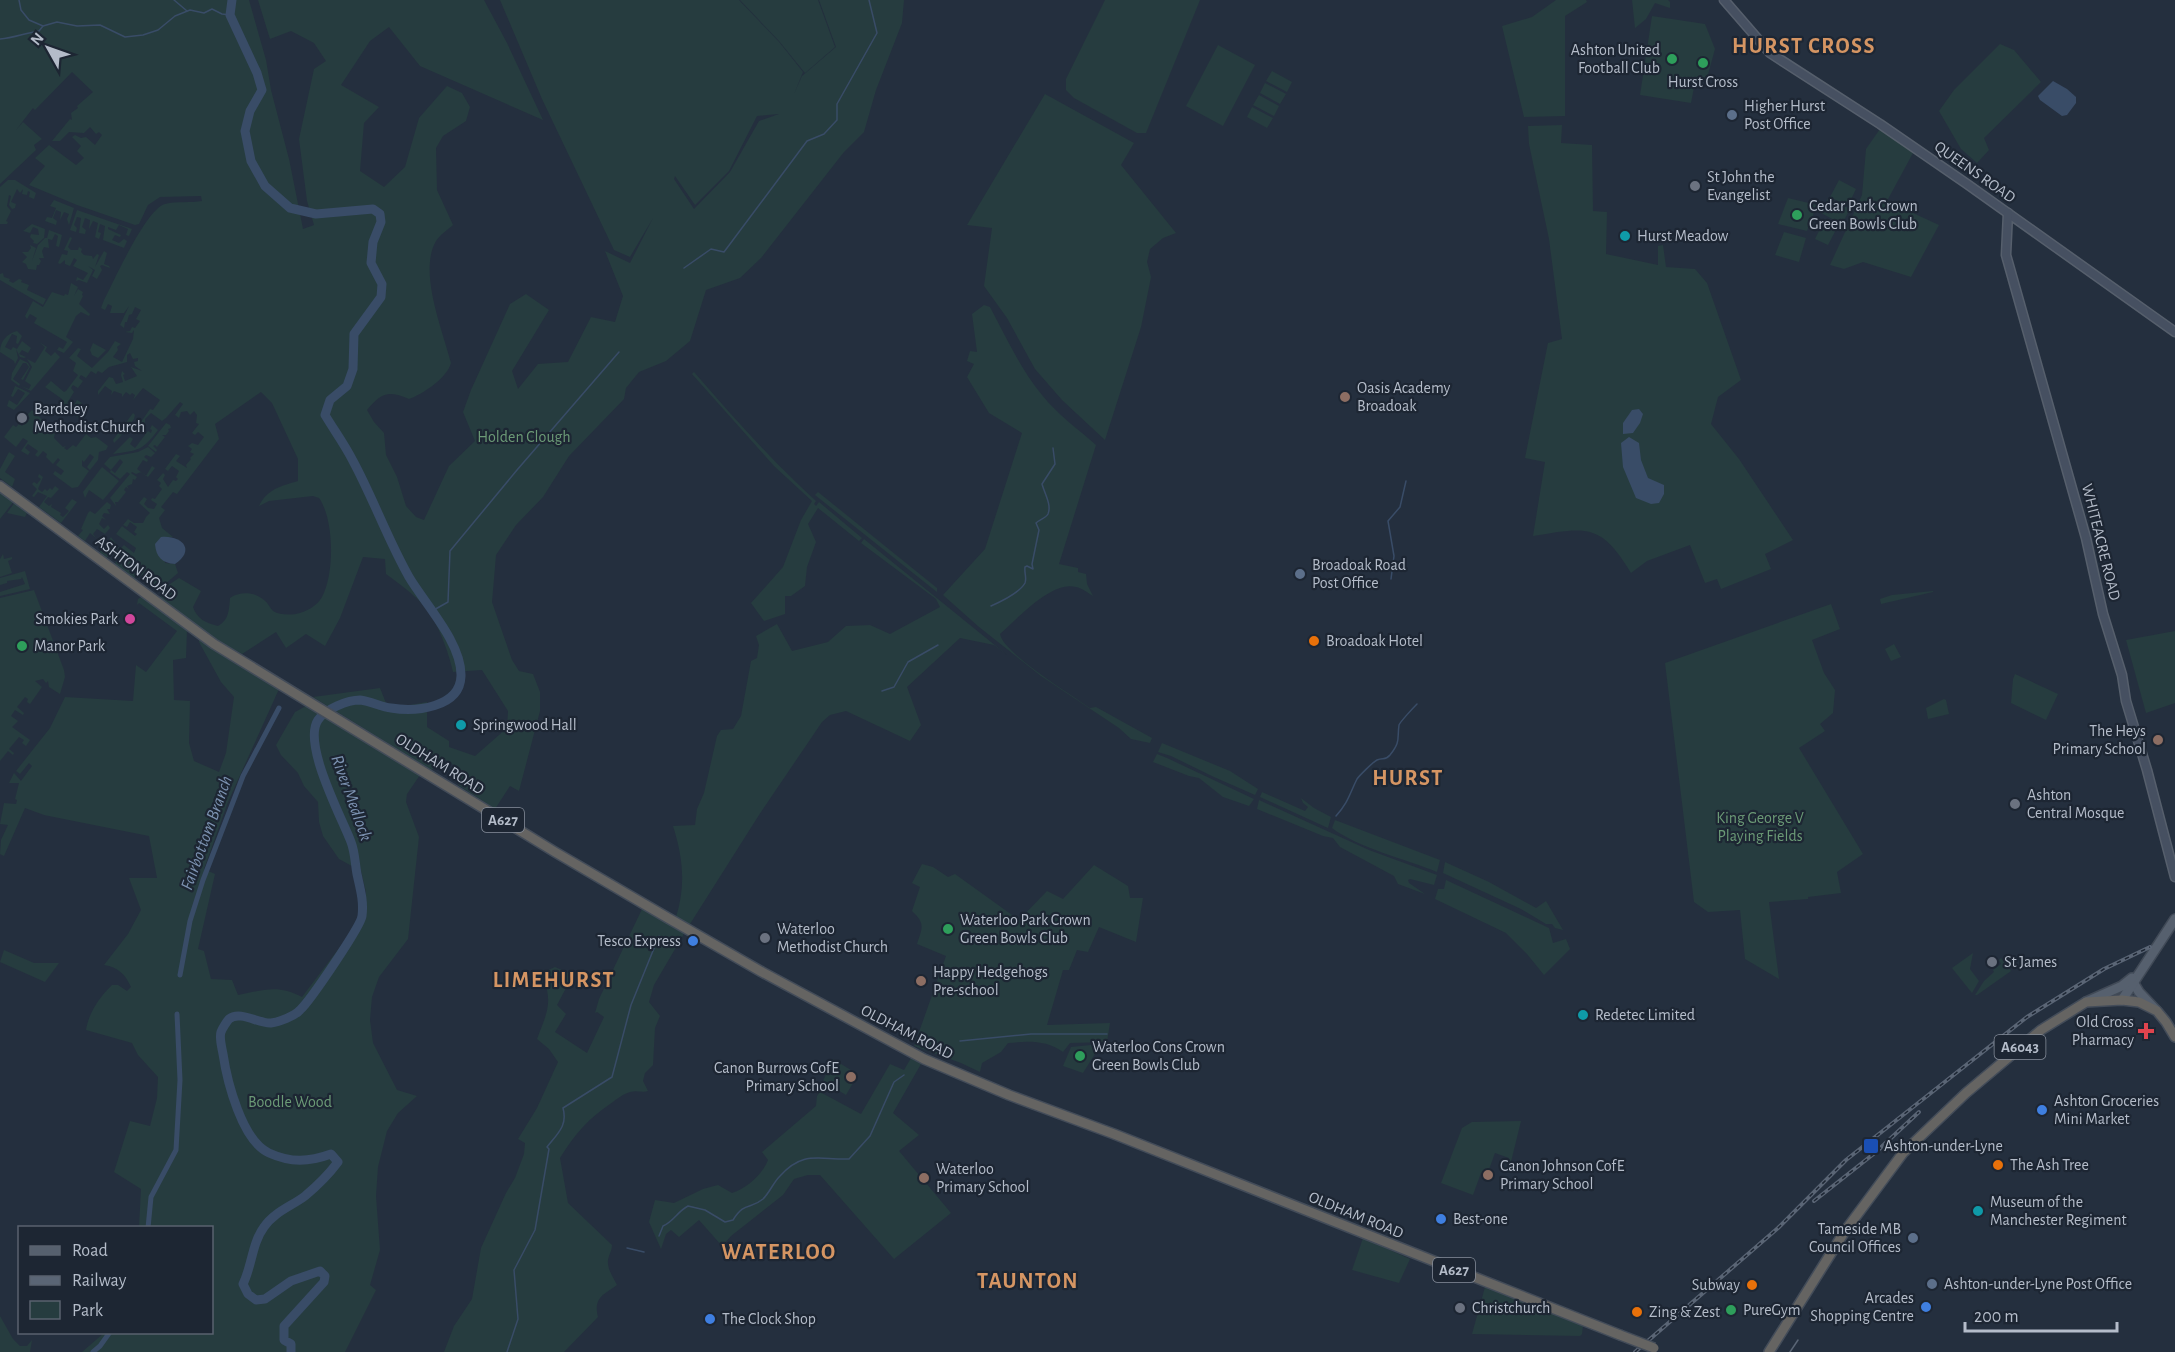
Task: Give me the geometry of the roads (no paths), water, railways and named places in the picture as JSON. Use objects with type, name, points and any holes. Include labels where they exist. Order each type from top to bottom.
[{"type":"highway","name":"ASHTON ROAD","points":[[0,486],[190,627],[258,669]]},
{"type":"highway","name":"OLDHAM ROAD","points":[[258,669],[555,852],[718,947],[924,1059],[997,1090],[1114,1134],[1658,1350]]},
{"type":"highway","name":"A6043","points":[[1769,1352],[1859,1211],[1903,1153],[1966,1093],[2041,1030],[2086,1002],[2121,1000]]},
{"type":"highway","points":[[2121,1000],[2139,1002],[2157,1011],[2175,1037]]},
{"type":"highway","name":"A6043","points":[[1763,1352],[1777,1338]]},
{"type":"main road","name":"QUEENS ROAD","points":[[1724,0],[1770,53],[1880,124],[2175,332]]},
{"type":"main road","name":"WHITEACRE ROAD","points":[[2008,213],[2006,255],[2085,538],[2103,614],[2122,675],[2126,701],[2175,877]]},
{"type":"main road","points":[[2121,1000],[2175,919]]},
{"type":"main road","points":[[2086,1002],[2122,986],[2140,971]]},
{"type":"main road","points":[[2133,982],[2157,1011]]},
{"type":"water","points":[[2053,81],[2076,97],[2076,103],[2067,115],[2062,116],[2038,96]]},
{"type":"water","points":[[1639,409],[1643,414],[1640,423],[1633,433],[1623,434],[1623,423],[1632,410]]},
{"type":"water","points":[[1629,437],[1639,443],[1641,460],[1648,478],[1664,485],[1664,494],[1659,503],[1651,504],[1636,498],[1623,467],[1621,443]]},
{"type":"water","points":[[161,537],[175,538],[184,544],[185,554],[175,564],[163,561],[158,556],[155,544]]},
{"type":"waterway","points":[[19,0],[21,10],[29,20],[43,26],[57,22],[77,26],[100,25],[125,37],[158,30],[175,16],[190,10],[204,13],[212,9],[230,15]]},
{"type":"waterway","points":[[174,0],[187,11]]},
{"type":"waterway","name":"River Medlock","points":[[232,0],[230,15],[257,73],[262,90],[250,111],[245,131],[251,161],[265,186],[290,208],[316,214],[373,209],[380,214],[381,222],[373,242],[371,263],[382,284],[381,297],[354,334],[353,369],[347,386],[330,400],[325,415],[353,461],[409,577],[456,650],[461,676],[459,687],[453,695],[435,706],[401,709],[355,700],[331,709],[318,720],[314,731],[315,746],[325,781],[352,846],[361,895],[362,916],[334,963],[298,1012],[271,1023],[239,1016],[233,1017],[228,1020],[221,1032],[221,1046],[232,1094],[244,1124],[259,1146],[269,1153],[292,1160],[315,1159],[331,1154],[338,1162],[300,1200],[278,1213],[264,1227],[257,1240],[243,1284],[248,1294],[256,1300],[265,1299],[291,1281],[320,1271],[325,1276],[324,1282],[284,1326],[284,1340],[291,1344],[291,1352]]},
{"type":"waterway","points":[[684,268],[711,249],[724,252],[807,141],[824,134],[837,120],[837,104],[877,33],[869,0]]},
{"type":"waterway","points":[[0,39],[39,31],[43,26]]},
{"type":"waterway","points":[[432,611],[448,602],[450,551],[619,352]]},
{"type":"waterway","points":[[991,606],[1019,590],[1026,581],[1025,567],[1033,569],[1039,530],[1036,523],[1047,515],[1049,510],[1042,484],[1055,464],[1053,448]]},
{"type":"waterway","points":[[1391,579],[1394,556],[1388,521],[1400,507],[1406,481]]},
{"type":"waterway","points":[[882,691],[894,687],[908,662],[938,645]]},
{"type":"waterway","points":[[1336,816],[1346,802],[1358,777],[1375,761],[1390,755],[1398,740],[1399,725],[1417,704]]},
{"type":"waterway","name":"Fairbottom Branch","points":[[180,975],[190,921],[203,880],[243,776],[279,708]]},
{"type":"waterway","points":[[507,1352],[518,1319],[514,1270],[535,1230],[549,1149],[547,1147],[563,1125],[563,1108],[612,1077],[631,1005],[659,936]]},
{"type":"waterway","name":"Fairbottom Branch","points":[[148,1226],[151,1197],[176,1150],[180,1080],[177,1014]]},
{"type":"waterway","points":[[960,1041],[1031,1034],[1107,1034]]},
{"type":"waterway","points":[[659,1236],[663,1226],[688,1206],[705,1210],[725,1222],[733,1220],[741,1210],[763,1199],[780,1176],[796,1163],[812,1158],[849,1159],[870,1136],[894,1082],[904,1075]]},
{"type":"waterway","points":[[627,1248],[644,1252]]},
{"type":"waterway","name":"Fairbottom Branch","points":[[93,1352],[109,1334]]},
{"type":"tram line","points":[[1790,1352],[1798,1340]]},
{"type":"railway","points":[[1635,1352],[1778,1228],[1846,1160],[2027,1017],[2104,969],[2150,947]]},
{"type":"railway","points":[[1814,1201],[1876,1152],[1919,1112]]},
{"type":"place","name":"Ashton United Football Club","points":[[1672,59]]},
{"type":"place","name":"Hurst Cross","points":[[1703,63]]},
{"type":"place","name":"Higher Hurst Post Office","points":[[1732,115]]},
{"type":"place","name":"St John the Evangelist","points":[[1695,186]]},
{"type":"place","name":"Cedar Park Crown Green Bowls Club","points":[[1797,215]]},
{"type":"place","name":"Hurst Meadow","points":[[1625,236]]},
{"type":"place","name":"Oasis Academy Broadoak","points":[[1345,397]]},
{"type":"place","name":"Bardsley Methodist Church","points":[[22,418]]},
{"type":"place","name":"Broadoak Road Post Office","points":[[1300,574]]},
{"type":"place","name":"Smokies Park","points":[[130,619]]},
{"type":"place","name":"Broadoak Hotel","points":[[1314,641]]},
{"type":"place","name":"Manor Park","points":[[22,646]]},
{"type":"place","name":"Springwood Hall","points":[[461,725]]},
{"type":"place","name":"The Heys Primary School","points":[[2158,740]]},
{"type":"place","name":"Ashton Central Mosque","points":[[2015,804]]},
{"type":"place","name":"Waterloo Park Crown Green Bowls Club","points":[[948,929]]},
{"type":"place","name":"Waterloo Methodist Church","points":[[765,938]]},
{"type":"place","name":"Tesco Express","points":[[693,941]]},
{"type":"place","name":"St James","points":[[1992,962]]},
{"type":"place","name":"Happy Hedgehogs Pre-school","points":[[921,981]]},
{"type":"place","name":"Redetec Limited","points":[[1583,1015]]},
{"type":"place","name":"Old Cross Pharmacy","points":[[2146,1031]]},
{"type":"place","name":"Waterloo Cons Crown Green Bowls Club","points":[[1080,1056]]},
{"type":"place","name":"Canon Burrows CofE Primary School","points":[[851,1077]]},
{"type":"place","name":"Ashton Groceries Mini Market","points":[[2042,1110]]},
{"type":"place","name":"Ashton-under-Lyne","points":[[1871,1146]]},
{"type":"place","name":"The Ash Tree","points":[[1998,1165]]},
{"type":"place","name":"Canon Johnson CofE Primary School","points":[[1488,1175]]},
{"type":"place","name":"Waterloo Primary School","points":[[924,1178]]},
{"type":"place","name":"Museum of the Manchester Regiment","points":[[1978,1211]]},
{"type":"place","name":"Best-one","points":[[1441,1219]]},
{"type":"place","name":"Tameside MB Council Offices","points":[[1913,1238]]},
{"type":"place","name":"Ashton-under-Lyne Post Office","points":[[1932,1284]]},
{"type":"place","name":"Subway","points":[[1752,1285]]},
{"type":"place","name":"Arcades Shopping Centre","points":[[1926,1307]]},
{"type":"place","name":"Christchurch","points":[[1460,1308]]},
{"type":"place","name":"PureGym","points":[[1731,1310]]},
{"type":"place","name":"Zing & Zest","points":[[1637,1312]]},
{"type":"place","name":"The Clock Shop","points":[[710,1319]]},
{"type":"district","name":"HURST CROSS","points":[[1804,46]]},
{"type":"district","name":"HURST","points":[[1408,778]]},
{"type":"district","name":"LIMEHURST","points":[[554,980]]},
{"type":"district","name":"WATERLOO","points":[[779,1252]]},
{"type":"district","name":"TAUNTON","points":[[1028,1281]]},
{"type":"park label","name":"Holden Clough","points":[[524,437]]},
{"type":"park label","name":"King George V Playing Fields","points":[[1760,827]]},
{"type":"park label","name":"Boodle Wood","points":[[290,1102]]}]
